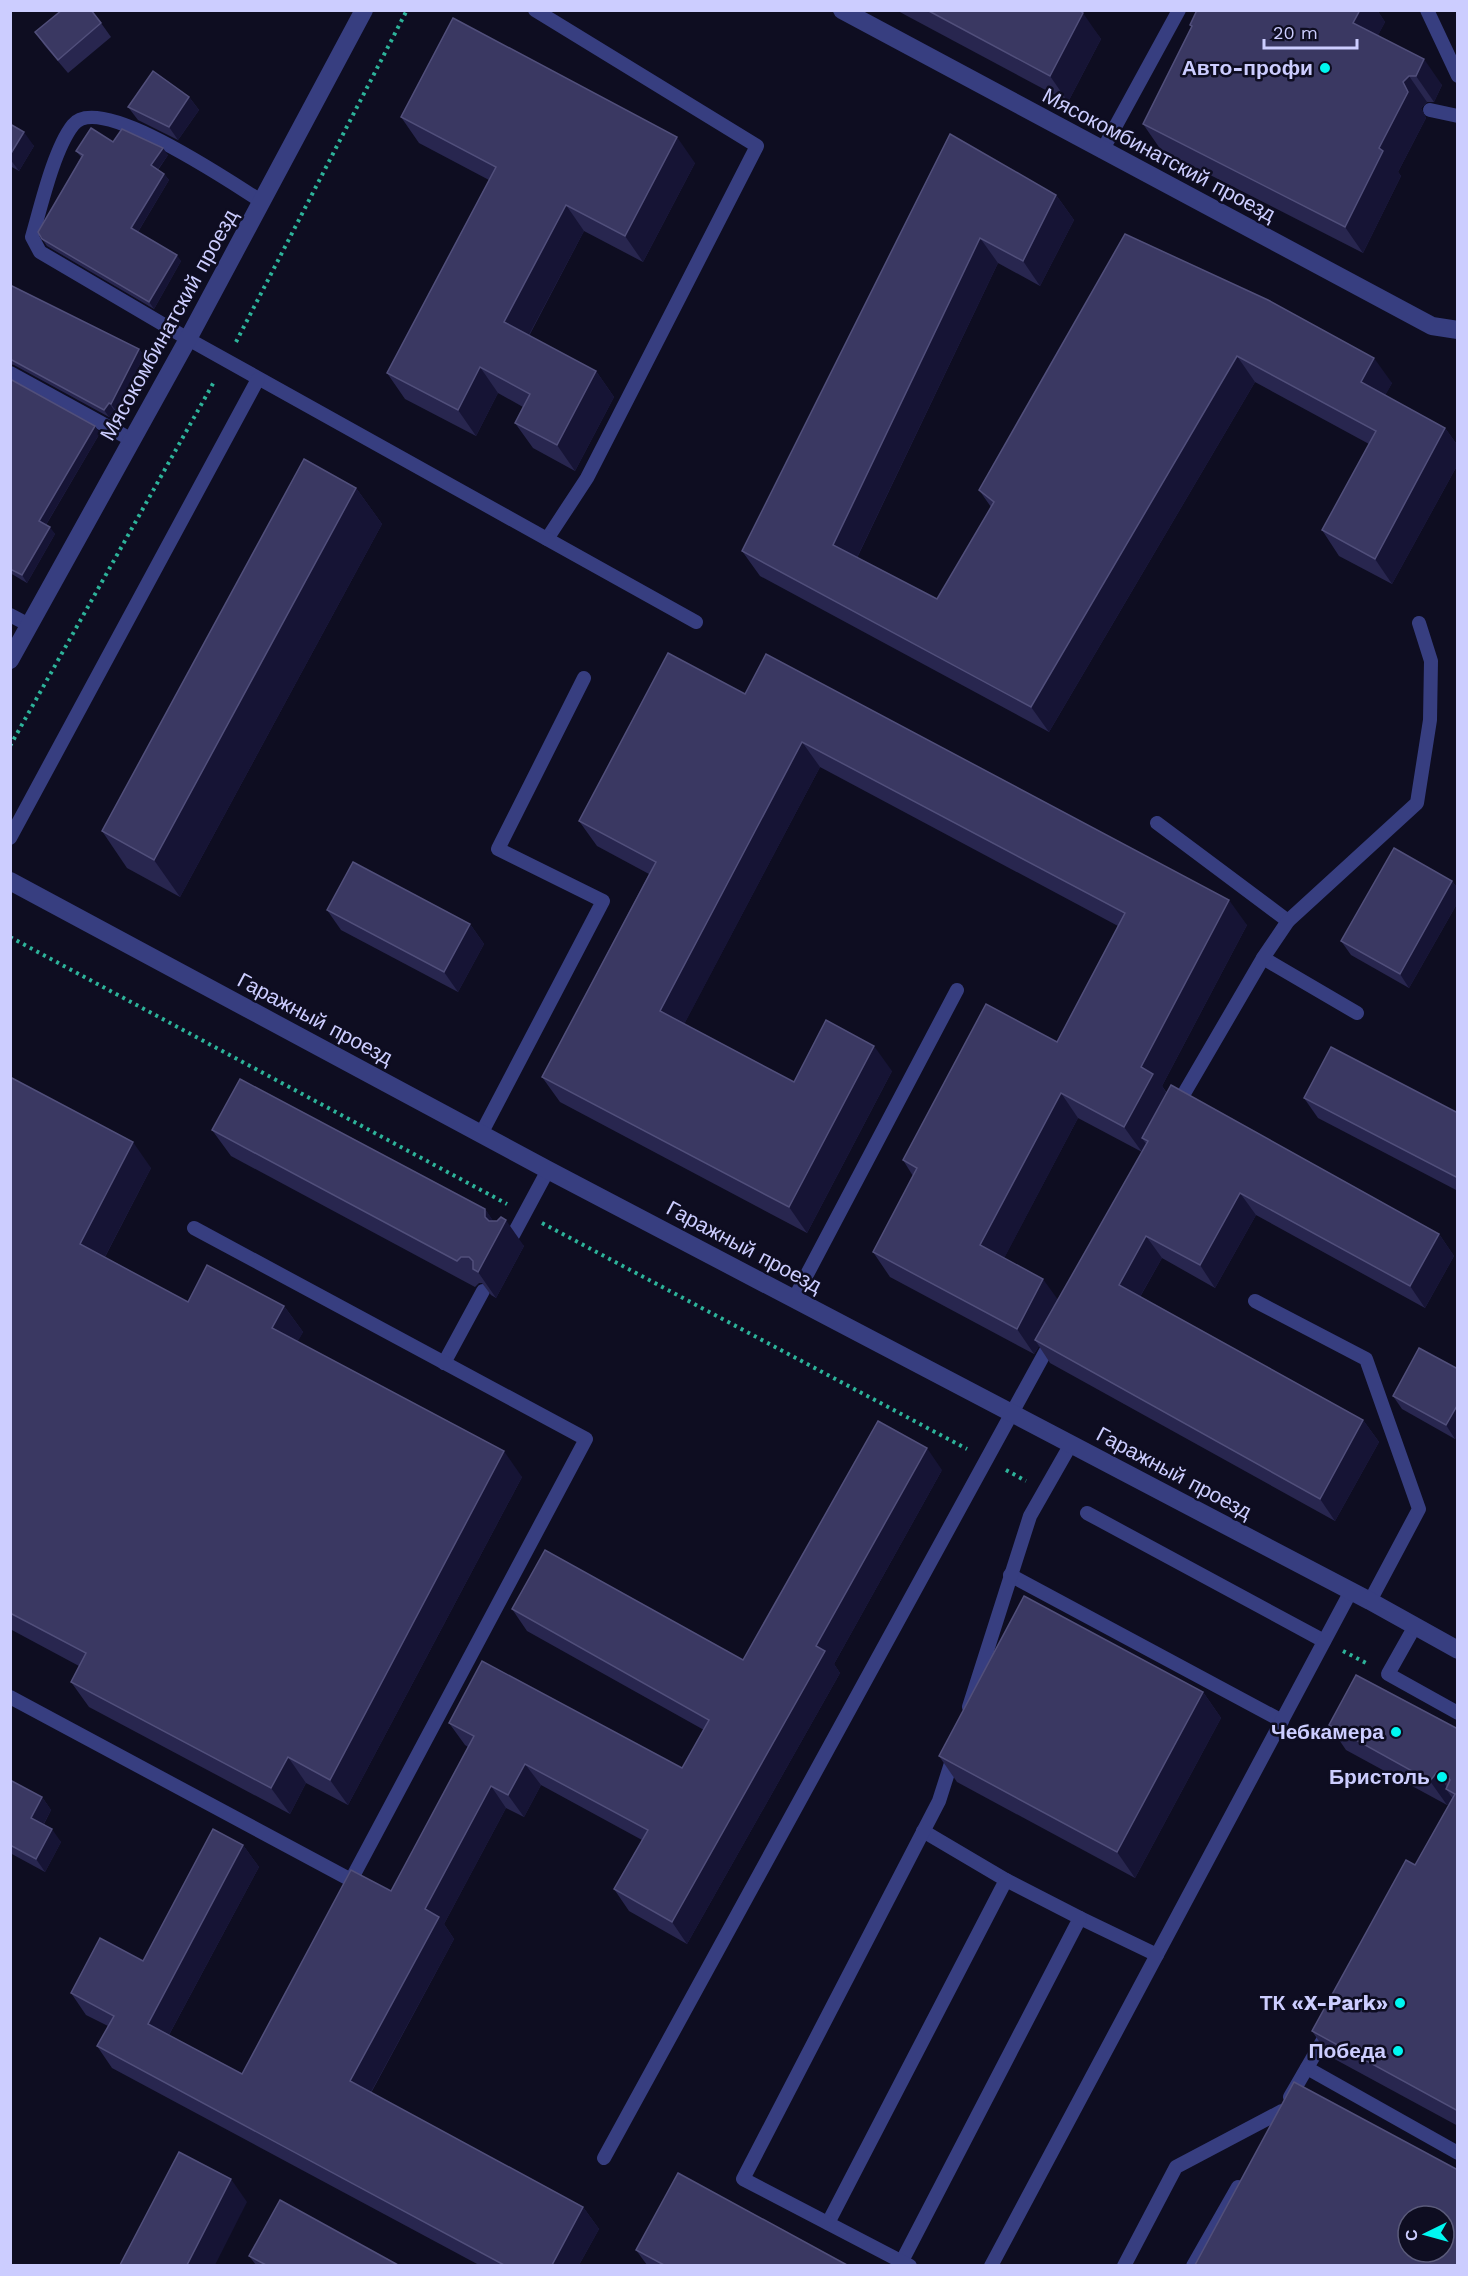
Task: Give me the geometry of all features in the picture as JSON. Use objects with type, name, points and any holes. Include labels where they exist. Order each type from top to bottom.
[{"type":"street","name":"Мясокомбинатский проезд","points":[[10,660],[188,339],[364,10]]},
{"type":"street","name":"Мясокомбинатский проезд","points":[[842,10],[1432,326],[1458,330]]},
{"type":"street","name":"Гаражный проезд","points":[[10,881],[548,1170],[1370,1601],[1458,1650]]},
{"type":"lane","points":[[535,10],[758,146],[587,477],[547,539]]},
{"type":"lane","points":[[1102,151],[1179,10]]},
{"type":"lane","points":[[1427,10],[1458,76]]},
{"type":"lane","points":[[1430,110],[1458,116]]},
{"type":"lane","points":[[261,201],[169,144],[111,118],[82,118],[74,124],[52,170],[32,237],[40,252],[188,339],[696,622]]},
{"type":"lane","points":[[10,373],[132,440]]},
{"type":"lane","points":[[10,838],[258,379]]},
{"type":"lane","points":[[10,615],[29,626]]},
{"type":"lane","points":[[1171,1117],[1263,958],[1288,921],[1417,803],[1430,720],[1431,661],[1419,623]]},
{"type":"lane","points":[[481,1134],[603,901],[498,849],[584,678]]},
{"type":"lane","points":[[1157,823],[1288,921]]},
{"type":"lane","points":[[1263,958],[1357,1013]]},
{"type":"lane","points":[[794,1299],[957,990]]},
{"type":"lane","points":[[511,1239],[548,1170]]},
{"type":"lane","points":[[10,1697],[351,1880],[586,1439],[194,1228]]},
{"type":"lane","points":[[444,1363],[483,1291]]},
{"type":"lane","points":[[1255,1302],[1366,1359],[1419,1509],[1370,1601]]},
{"type":"lane","points":[[604,2158],[1058,1329]]},
{"type":"lane","points":[[964,1722],[1030,1516],[1071,1444]]},
{"type":"lane","points":[[1087,1513],[1324,1641]]},
{"type":"lane","points":[[1010,1575],[1282,1721]]},
{"type":"lane","points":[[991,2265],[1351,1591]]},
{"type":"lane","points":[[1415,1626],[1388,1674],[1458,1713]]},
{"type":"lane","points":[[957,1744],[939,1801],[743,2179],[906,2263],[1080,1918]]},
{"type":"lane","points":[[923,1831],[1006,1880],[1157,1955]]},
{"type":"lane","points":[[828,2223],[1006,1880]]},
{"type":"lane","points":[[1270,2131],[1336,2016]]},
{"type":"lane","points":[[1307,2068],[1458,2153]]},
{"type":"lane","points":[[1124,2265],[1176,2167],[1282,2111]]},
{"type":"lane","points":[[1193,2265],[1247,2173]]},
{"type":"path","points":[[10,938],[1045,1491]]},
{"type":"path","points":[[1324,1641],[1388,1674]]},
{"type":"building","points":[[62,10],[91,10],[101,23],[58,60],[35,32]]},
{"type":"building","points":[[927,10],[1079,10],[1083,13],[1050,76]]},
{"type":"building","points":[[1197,10],[1360,10],[1353,23],[1424,59],[1416,76],[1409,76],[1403,82],[1408,92],[1379,148],[1383,151],[1345,227],[1143,124],[1192,26],[1190,25]]},
{"type":"building","points":[[453,18],[677,137],[625,236],[566,205],[504,322],[596,371],[557,445],[515,423],[530,394],[480,367],[458,410],[387,373],[496,167],[401,117]]},
{"type":"building","points":[[153,71],[189,97],[169,127],[128,107]]},
{"type":"building","points":[[10,124],[24,132],[10,155]]},
{"type":"building","points":[[91,128],[113,142],[122,129],[163,148],[151,165],[164,174],[131,228],[177,255],[149,302],[42,239],[38,232],[83,155],[76,151]]},
{"type":"building","points":[[950,134],[1056,195],[1023,261],[980,238],[833,545],[937,599],[994,502],[979,490],[1125,234],[1268,300],[1374,358],[1361,382],[1445,428],[1375,559],[1322,530],[1376,431],[1237,356],[1031,707],[742,551]]},
{"type":"building","points":[[10,285],[139,349],[111,404],[109,403],[104,410],[10,359]]},
{"type":"building","points":[[10,379],[95,426],[39,521],[50,527],[22,575],[10,569]]},
{"type":"building","points":[[304,459],[356,488],[154,860],[102,831]]},
{"type":"building","points":[[668,653],[745,694],[766,654],[1229,900],[1141,1067],[1153,1074],[1124,1127],[1061,1093],[980,1245],[1043,1279],[1017,1329],[873,1252],[917,1168],[903,1160],[986,1004],[1057,1042],[1125,913],[802,742],[660,1011],[794,1082],[826,1020],[874,1046],[789,1207],[542,1077],[656,862],[579,821]]},
{"type":"building","points":[[1394,848],[1452,881],[1400,974],[1341,941]]},
{"type":"building","points":[[353,862],[470,924],[444,972],[327,910]]},
{"type":"building","points":[[1331,1047],[1458,1113],[1458,1178],[1304,1098]]},
{"type":"building","points":[[10,1077],[133,1142],[80,1244],[188,1302],[207,1265],[284,1306],[272,1328],[504,1451],[330,1780],[288,1757],[271,1788],[71,1682],[86,1653],[10,1613]]},
{"type":"building","points":[[240,1079],[485,1209],[485,1217],[489,1221],[497,1221],[501,1217],[506,1220],[478,1272],[473,1269],[473,1261],[469,1257],[461,1257],[457,1261],[212,1130]]},
{"type":"building","points":[[1171,1085],[1439,1234],[1410,1286],[1240,1193],[1200,1265],[1146,1236],[1119,1285],[1363,1420],[1320,1499],[1035,1340],[1148,1141],[1142,1138]]},
{"type":"building","points":[[1419,1348],[1458,1369],[1458,1404],[1446,1425],[1393,1396]]},
{"type":"building","points":[[878,1421],[927,1448],[816,1646],[825,1651],[672,1922],[614,1889],[648,1830],[525,1764],[508,1795],[491,1786],[425,1909],[439,1917],[350,2081],[583,2207],[552,2265],[504,2265],[97,2046],[114,2016],[71,1993],[100,1938],[143,1961],[213,1829],[243,1845],[148,2024],[242,2074],[351,1870],[391,1891],[474,1736],[449,1723],[482,1661],[682,1768],[709,1720],[512,1609],[545,1550],[743,1660]]},
{"type":"building","points":[[1024,1596],[1203,1692],[1117,1852],[939,1756]]},
{"type":"building","points":[[1356,1675],[1458,1729],[1458,2111],[1312,2031],[1406,1860],[1415,1865],[1455,1794],[1446,1789],[1450,1780],[1445,1772],[1437,1772],[1430,1781],[1329,1725]]},
{"type":"building","points":[[10,1780],[42,1797],[31,1818],[52,1829],[36,1859],[10,1845]]},
{"type":"building","points":[[1294,2082],[1458,2170],[1458,2265],[1195,2265]]},
{"type":"building","points":[[179,2152],[231,2179],[187,2265],[120,2265]]},
{"type":"building","points":[[678,2173],[847,2265],[664,2265],[636,2250]]},
{"type":"building","points":[[280,2200],[398,2265],[266,2265],[249,2256]]},
{"type":"place","name":"Авто-профи","points":[[1325,68]]},
{"type":"place","name":"Чебкамера","points":[[1396,1732]]},
{"type":"place","name":"Бристоль","points":[[1442,1777]]},
{"type":"place","name":"ТК «X-Park»","points":[[1400,2003]]},
{"type":"place","name":"Победа","points":[[1398,2051]]}]
